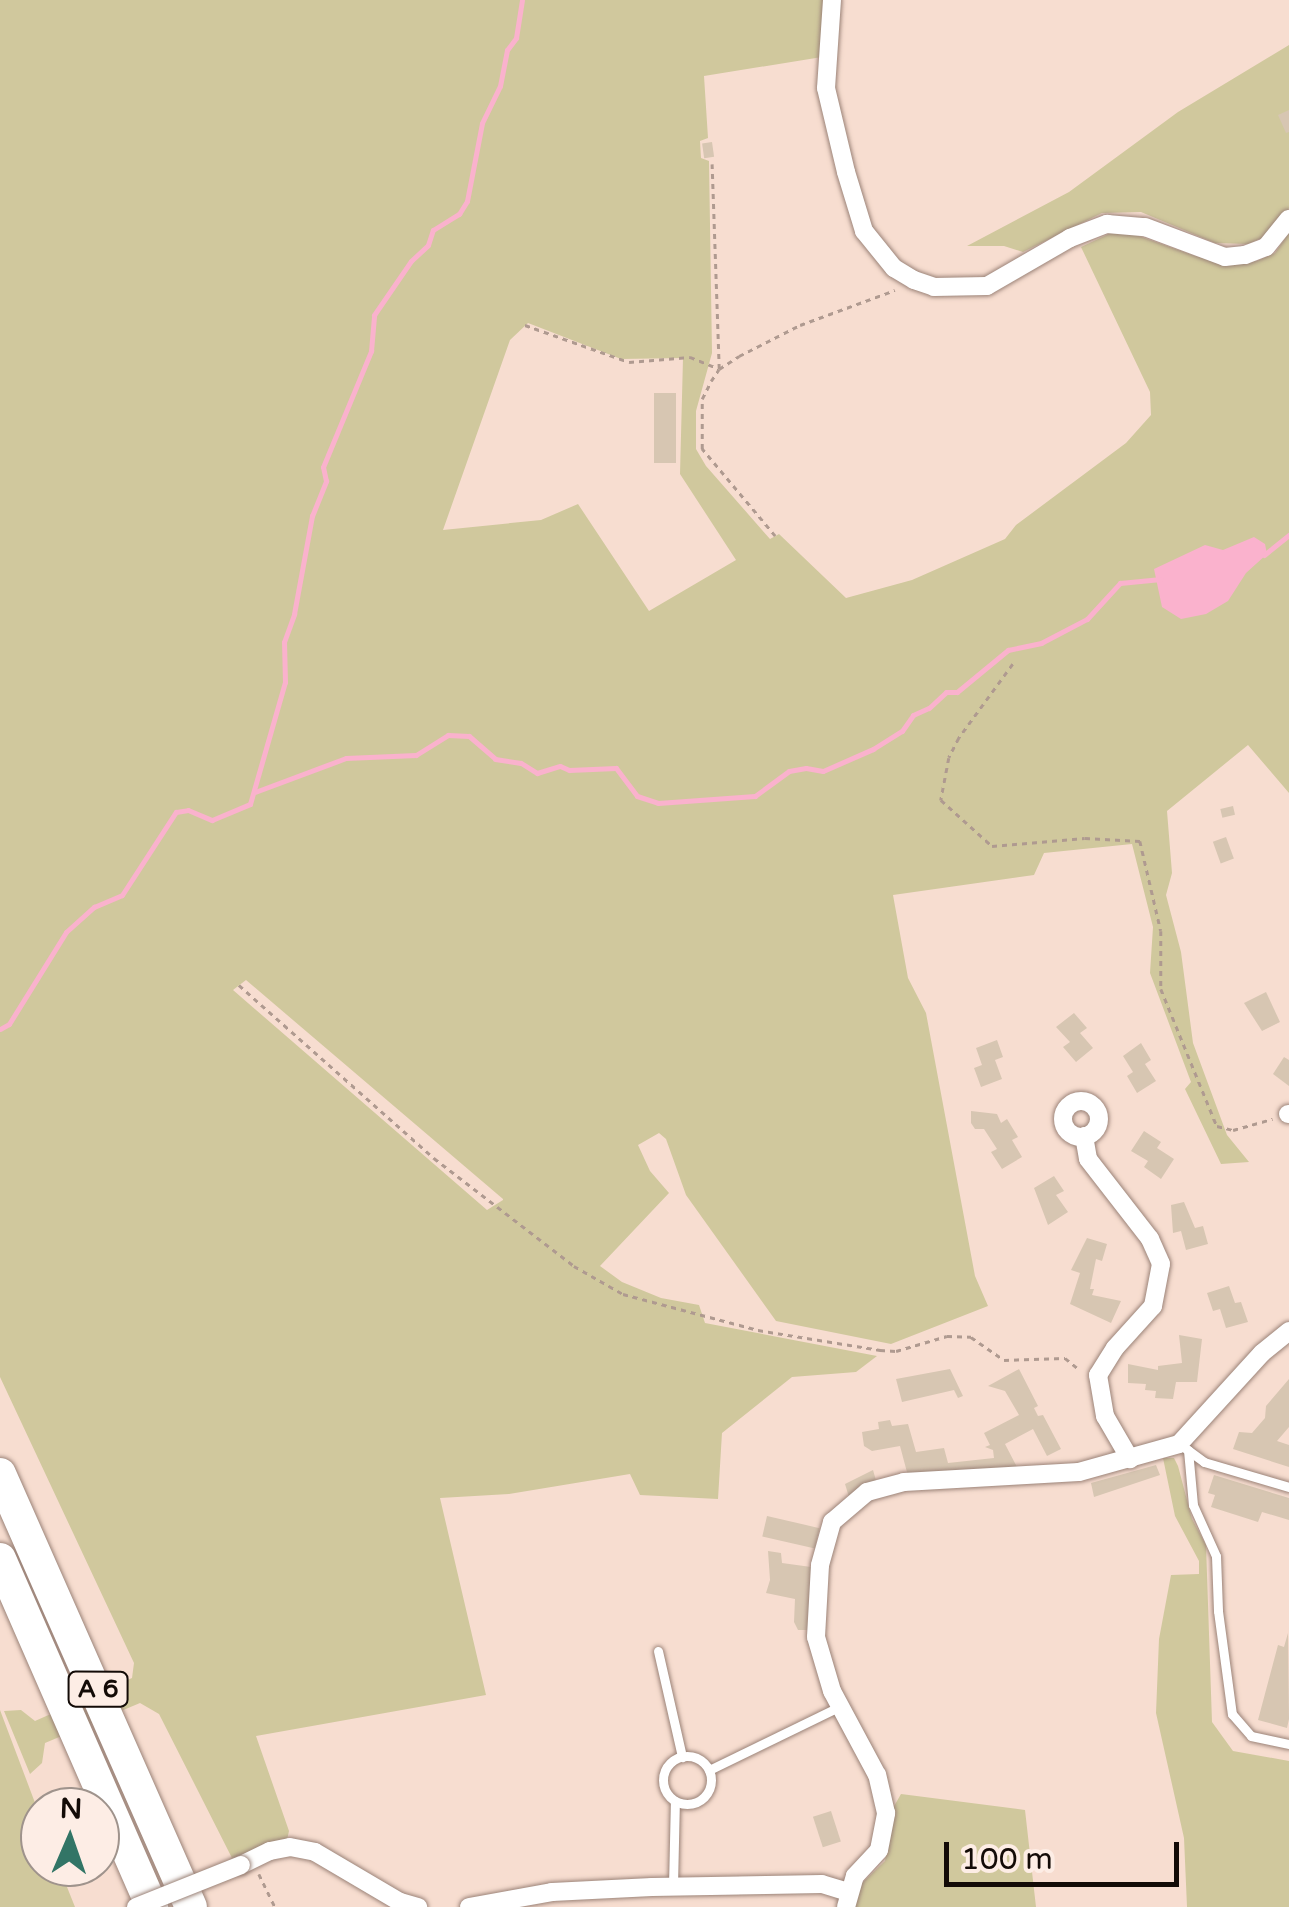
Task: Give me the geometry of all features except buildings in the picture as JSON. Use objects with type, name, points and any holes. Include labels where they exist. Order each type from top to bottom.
[{"type":"highway","name":"A 6","points":[[0,1474],[191,1907]]},
{"type":"highway","name":"A 6","points":[[0,1558],[152,1907]]},
{"type":"street","points":[[832,0],[826,88],[846,172],[864,231],[876,250],[914,280],[934,287],[987,286],[1070,238],[1107,224],[1145,227],[1225,257],[1244,255],[1266,247],[1289,219]]},
{"type":"street","points":[[1084,1136],[1088,1159],[1150,1239],[1161,1264],[1153,1306],[1115,1348],[1098,1381],[1105,1416],[1130,1460]]},
{"type":"street","points":[[469,1907],[552,1892],[673,1886],[822,1884],[847,1900],[855,1876],[879,1850],[886,1813],[877,1776],[822,1663],[816,1636],[820,1565],[832,1522],[866,1492],[904,1482],[1079,1472],[1184,1447],[1262,1354],[1289,1331]]},
{"type":"street","points":[[136,1907],[290,1848],[315,1852],[400,1902],[418,1907]]},
{"type":"lane","points":[[1184,1447],[1204,1462],[1289,1488]]},
{"type":"lane","points":[[1184,1447],[1193,1505],[1216,1556],[1218,1611],[1232,1714],[1250,1736],[1289,1744]]},
{"type":"lane","points":[[658,1651],[682,1757]]},
{"type":"lane","points":[[708,1770],[841,1706]]},
{"type":"lane","points":[[673,1886],[675,1800],[662,1780],[668,1765],[682,1757],[698,1759],[708,1770],[710,1785],[702,1798],[689,1804],[675,1800]]},
{"type":"path","points":[[712,164],[719,368],[702,399],[702,450],[775,536]]},
{"type":"path","points":[[525,326],[629,362],[690,357],[719,368],[800,325],[914,280]]},
{"type":"path","points":[[1013,664],[959,738],[949,758],[941,800],[992,846],[1085,838],[1140,841],[1160,931],[1161,989],[1217,1126],[1233,1130],[1288,1114]]},
{"type":"path","points":[[238,985],[434,1158],[574,1266],[622,1294],[758,1330],[880,1350],[896,1351],[947,1336],[971,1337],[1004,1360],[1065,1358],[1098,1381]]},
{"type":"path","points":[[246,1862],[275,1907]]},
{"type":"shaded area","points":[[0,0],[826,0],[822,57],[704,76],[708,138],[700,141],[701,158],[709,161],[712,353],[696,411],[696,449],[706,466],[770,539],[779,534],[846,598],[912,580],[1005,539],[1016,525],[1126,443],[1151,415],[1150,392],[1081,247],[1111,233],[1136,235],[1226,263],[1257,261],[1275,253],[1289,233],[1289,793],[1248,745],[1167,811],[1172,873],[1166,895],[1181,952],[1193,1043],[1227,1135],[1249,1162],[1221,1164],[1185,1089],[1191,1082],[1150,973],[1153,927],[1132,844],[1044,853],[1034,875],[893,895],[908,978],[926,1013],[975,1276],[988,1306],[891,1344],[776,1321],[686,1195],[666,1139],[659,1133],[638,1145],[650,1171],[669,1193],[600,1266],[622,1282],[661,1298],[699,1305],[705,1323],[877,1356],[856,1372],[792,1377],[722,1433],[718,1499],[640,1495],[630,1474],[509,1494],[440,1498],[486,1695],[256,1736],[289,1831],[287,1840],[232,1858],[159,1714],[140,1703],[45,1743],[42,1763],[30,1774],[4,1711],[21,1710],[35,1721],[132,1678],[134,1663],[0,1377]],"holes":[[[528,323],[621,359],[683,358],[680,474],[736,560],[649,611],[578,504],[541,520],[443,530],[510,340]],[[246,980],[503,1199],[503,1200],[487,1210],[233,990]]]},
{"type":"shaded area","points":[[1289,45],[1289,208],[1278,231],[1248,244],[1215,243],[1141,212],[1102,213],[1023,252],[1004,246],[967,246],[1069,192],[1178,112]]},
{"type":"shaded area","points":[[1254,537],[1265,544],[1267,554],[1246,573],[1228,601],[1206,614],[1181,619],[1162,607],[1154,569],[1205,545],[1223,550]]},
{"type":"shaded area","points":[[1163,1458],[1174,1458],[1178,1466],[1192,1519],[1206,1545],[1212,1722],[1233,1751],[1289,1761],[1289,1907],[1187,1907],[1184,1838],[1156,1713],[1159,1639],[1171,1575],[1199,1574],[1199,1561],[1175,1516]]},
{"type":"shaded area","points":[[0,1710],[29,1787],[20,1787],[20,1887],[67,1887],[75,1907],[0,1907]]},
{"type":"shaded area","points":[[901,1794],[1025,1810],[1036,1907],[855,1907],[859,1886],[885,1861],[893,1808]]},
{"type":"waterway","points":[[0,1029],[9,1024],[66,932],[94,907],[122,895],[176,812],[188,810],[212,820],[250,804],[285,682],[284,642],[294,614],[312,516],[326,481],[323,467],[371,351],[374,315],[411,261],[428,245],[433,230],[459,214],[467,201],[482,123],[500,86],[507,50],[516,38],[522,0]]},
{"type":"waterway","points":[[1264,555],[1289,535]]},
{"type":"waterway","points":[[255,792],[346,758],[416,755],[448,735],[469,736],[495,759],[521,763],[537,773],[560,766],[569,770],[616,768],[637,796],[658,803],[755,796],[789,771],[823,771],[873,749],[902,731],[913,715],[929,708],[946,692],[957,692],[1008,650],[1041,643],[1087,619],[1120,583],[1161,579]]}]
